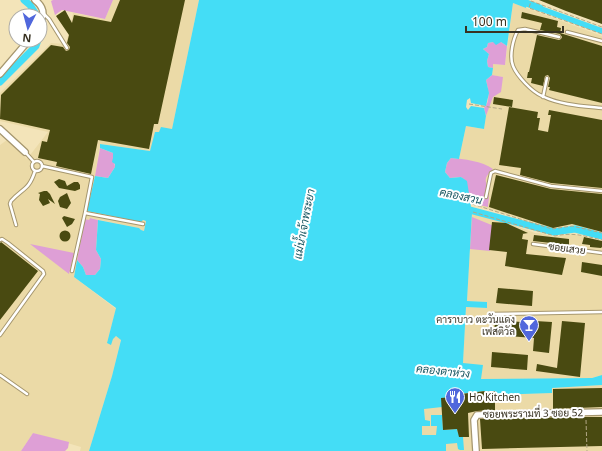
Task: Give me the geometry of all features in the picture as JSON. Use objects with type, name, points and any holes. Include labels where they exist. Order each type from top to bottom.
[{"type":"street","points":[[36,0],[43,8]]},
{"type":"street","points":[[0,74],[22,48]]},
{"type":"street","points":[[0,129],[25,152]]},
{"type":"street","name":"ซอยพระรามที่ 3 ซอย 52","points":[[476,451],[474,420],[477,415],[602,412]]},
{"type":"lane","points":[[48,18],[67,48]]},
{"type":"lane","points":[[559,37],[525,29],[518,30],[515,35],[511,56],[513,66],[532,90],[543,96],[573,105],[602,108]]},
{"type":"lane","points":[[567,32],[602,41]]},
{"type":"lane","points":[[543,96],[547,78]]},
{"type":"lane","points":[[25,152],[34,162],[39,162],[42,166],[92,177],[72,271]]},
{"type":"lane","points":[[34,162],[31,168],[35,171]]},
{"type":"lane","points":[[35,171],[40,171],[42,166]]},
{"type":"lane","points":[[16,225],[10,204],[11,201],[28,188],[32,182],[35,171]]},
{"type":"lane","points":[[486,197],[491,173],[494,171],[551,186],[602,191]]},
{"type":"lane","points":[[85,213],[143,224]]},
{"type":"lane","points":[[0,240],[2,239],[43,271],[44,274],[0,335]]},
{"type":"lane","name":"ซอยเสวย","points":[[533,244],[602,253]]},
{"type":"lane","points":[[491,314],[602,312]]},
{"type":"lane","points":[[0,375],[27,394]]},
{"type":"path","points":[[602,27],[531,1],[529,8],[602,34]]},
{"type":"path","points":[[469,104],[502,109]]},
{"type":"path","points":[[472,204],[552,229],[572,226],[602,233]]},
{"type":"path","points":[[473,212],[555,236],[566,233],[602,240]]},
{"type":"path","points":[[586,412],[587,451]]},
{"type":"shaded area","points":[[113,0],[199,0],[172,129],[159,132],[150,151],[100,144],[95,176],[87,210],[146,221],[144,231],[139,228],[90,218],[89,220],[85,219],[74,277],[116,309],[107,343],[116,336],[121,339],[112,376],[89,451],[80,451],[81,447],[33,433],[21,451],[0,451],[0,145],[7,140],[27,159],[48,132],[0,121],[0,93],[46,48],[48,48],[51,43],[66,44],[73,13],[105,19]]},
{"type":"shaded area","points":[[113,0],[105,19],[62,10],[55,15],[51,1]]},
{"type":"shaded area","points":[[513,3],[602,36],[602,232],[572,225],[553,229],[470,203],[459,159],[466,126],[484,129],[486,116],[503,77],[492,75],[493,64],[505,65]]},
{"type":"shaded area","points":[[501,42],[507,46],[505,65],[493,64],[493,68],[488,67],[487,61],[489,54],[483,49],[487,47],[488,43]]},
{"type":"shaded area","points":[[492,75],[503,77],[501,92],[493,97],[486,116],[484,108],[488,102],[488,87],[486,80]]},
{"type":"shaded area","points":[[100,148],[113,153],[115,167],[108,178],[95,176]]},
{"type":"shaded area","points":[[451,158],[478,162],[493,169],[486,178],[489,194],[488,207],[470,203],[466,181],[461,177],[450,178],[445,172],[447,163]]},
{"type":"shaded area","points":[[472,213],[505,222],[535,233],[555,237],[568,234],[577,235],[602,241],[602,375],[592,378],[481,379],[463,363],[466,307],[487,308],[487,302],[467,301]]},
{"type":"shaded area","points":[[472,217],[494,226],[490,251],[470,249]]},
{"type":"shaded area","points":[[90,218],[98,220],[96,250],[101,259],[100,269],[95,275],[86,275],[83,267],[77,260],[85,219],[89,220]]},
{"type":"shaded area","points":[[30,244],[74,253],[69,274]]},
{"type":"shaded area","points":[[602,385],[602,451],[446,451],[446,443],[458,443],[463,437],[459,437],[443,430],[442,415],[431,416],[431,426],[437,426],[437,435],[421,435],[422,425],[430,426],[425,421],[424,409],[441,398],[485,391],[495,391],[496,395],[551,393],[552,388]]},
{"type":"shaded area","points":[[33,433],[69,442],[68,448],[65,451],[21,451]]},
{"type":"water","points":[[199,0],[528,0],[526,8],[513,3],[507,46],[501,42],[496,45],[493,42],[488,43],[487,47],[483,49],[489,54],[487,61],[488,67],[493,68],[492,75],[486,80],[489,93],[486,106],[471,103],[470,98],[467,100],[466,107],[468,110],[471,106],[484,108],[486,116],[484,129],[466,126],[459,159],[451,158],[447,163],[445,172],[450,178],[461,177],[467,181],[472,213],[467,301],[487,302],[487,308],[466,307],[463,363],[483,365],[481,379],[592,378],[602,375],[602,385],[552,388],[552,393],[496,395],[495,391],[485,391],[461,394],[461,396],[442,398],[442,407],[424,409],[425,420],[430,421],[430,426],[422,426],[422,435],[436,435],[437,426],[431,426],[431,415],[442,415],[443,430],[457,429],[458,433],[463,437],[464,450],[458,449],[457,443],[446,444],[446,451],[89,451],[112,376],[121,340],[116,336],[111,345],[107,343],[116,308],[74,277],[77,260],[83,267],[86,275],[95,275],[100,269],[101,259],[96,250],[98,220],[139,228],[144,231],[146,221],[143,220],[141,222],[87,211],[95,176],[108,178],[115,167],[115,164],[112,162],[113,153],[100,148],[100,144],[150,151],[155,132],[159,132],[161,127],[172,129]]},
{"type":"water","points":[[533,3],[602,28],[602,34],[531,8]]},
{"type":"building","points":[[120,0],[185,0],[158,124],[154,124],[149,149],[98,140],[91,174],[56,166],[57,162],[38,158],[42,141],[47,142],[50,130],[0,119],[1,95],[51,45],[63,47],[66,51],[69,50],[70,47],[67,43],[69,35],[56,16],[65,10],[72,23],[74,15],[111,22]]},
{"type":"building","points":[[539,0],[602,0],[602,24],[566,11]]},
{"type":"building","points":[[522,12],[558,21],[557,27],[561,28],[560,33],[602,46],[602,103],[549,90],[550,87],[548,87],[550,78],[548,75],[545,76],[543,86],[531,83],[532,78],[527,78],[537,35],[559,40],[562,37],[560,34],[540,30],[542,23],[521,18]]},
{"type":"building","points":[[494,97],[513,100],[512,107],[493,104]]},
{"type":"building","points":[[509,107],[538,112],[537,118],[540,118],[538,130],[548,132],[551,115],[548,115],[549,110],[602,120],[602,188],[551,183],[520,175],[521,168],[499,165]]},
{"type":"building","points":[[496,175],[551,189],[602,194],[602,232],[572,224],[553,228],[489,207]]},
{"type":"building","points":[[59,179],[65,181],[67,186],[74,182],[78,182],[80,189],[75,191],[59,188],[54,182]]},
{"type":"building","points":[[47,191],[50,194],[55,204],[48,199],[50,203],[43,206],[39,200],[40,194],[38,193]]},
{"type":"building","points":[[67,193],[71,203],[67,209],[60,207],[58,201],[60,197]]},
{"type":"building","points":[[64,216],[75,219],[72,224],[67,227],[62,218]]},
{"type":"building","points":[[492,222],[506,223],[528,233],[522,234],[522,239],[528,240],[526,254],[566,258],[562,275],[505,266],[507,252],[489,250]]},
{"type":"building","points":[[65,230],[69,232],[71,236],[69,240],[65,242],[61,240],[59,236],[61,232]]},
{"type":"building","points":[[534,235],[569,239],[569,245],[533,241]]},
{"type":"building","points":[[584,237],[602,241],[602,247],[590,247],[590,245],[582,244]]},
{"type":"building","points":[[1,242],[38,271],[0,320],[0,243]]},
{"type":"building","points":[[582,262],[602,265],[602,276],[581,272]]},
{"type":"building","points":[[498,288],[533,291],[532,306],[496,303]]},
{"type":"building","points":[[495,320],[535,323],[535,321],[552,322],[549,353],[533,351],[534,338],[494,335]]},
{"type":"building","points":[[562,321],[585,323],[580,377],[536,371],[537,364],[557,368]]},
{"type":"building","points":[[492,352],[528,355],[527,370],[491,367]]},
{"type":"building","points":[[602,388],[602,407],[553,409],[553,389]]},
{"type":"building","name":"Ho Kitchen","points":[[485,391],[495,391],[495,410],[468,413],[469,437],[459,437],[457,429],[443,430],[441,398]]},
{"type":"building","points":[[602,417],[602,446],[482,449],[480,419]]},
{"type":"waterway","points":[[24,0],[32,8]]},
{"type":"waterway","points":[[518,0],[540,8]]},
{"type":"waterway","points":[[0,82],[34,48]]},
{"type":"waterway","name":"คลองสวน","points":[[462,208],[554,232],[575,229],[602,236]]},
{"type":"place","name":"คาราบาว ตะวันแดง เฟสติวัล","points":[[529,342]]},
{"type":"place","name":"Ho Kitchen","points":[[455,414]]},
{"type":"water label","name":"แม่น้ำเจ้าพระยา","points":[[304,224]]},
{"type":"water label","name":"คลองตาห่วง","points":[[443,371]]}]
